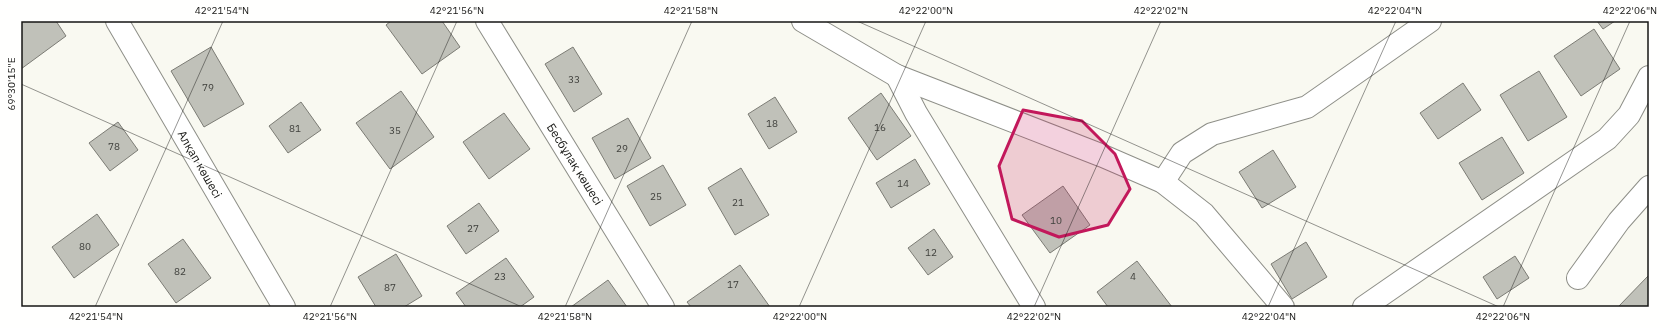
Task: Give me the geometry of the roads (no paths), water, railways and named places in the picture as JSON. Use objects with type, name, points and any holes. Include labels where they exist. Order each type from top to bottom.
[{"type":"street","name":"Алқап көшесі","points":[[117,21],[284,307]]},
{"type":"street","name":"Бесбұлақ көшесі","points":[[487,21],[663,307]]},
{"type":"street","points":[[803,21],[897,76],[1103,156],[1163,182],[1204,214],[1283,307]]},
{"type":"street","points":[[1163,182],[1182,153],[1212,134],[1307,107],[1430,21]]},
{"type":"street","points":[[897,76],[916,112],[1034,307]]},
{"type":"street","points":[[1364,307],[1607,139],[1629,115],[1649,77]]},
{"type":"street","points":[[1578,278],[1619,221],[1649,187]]}]
